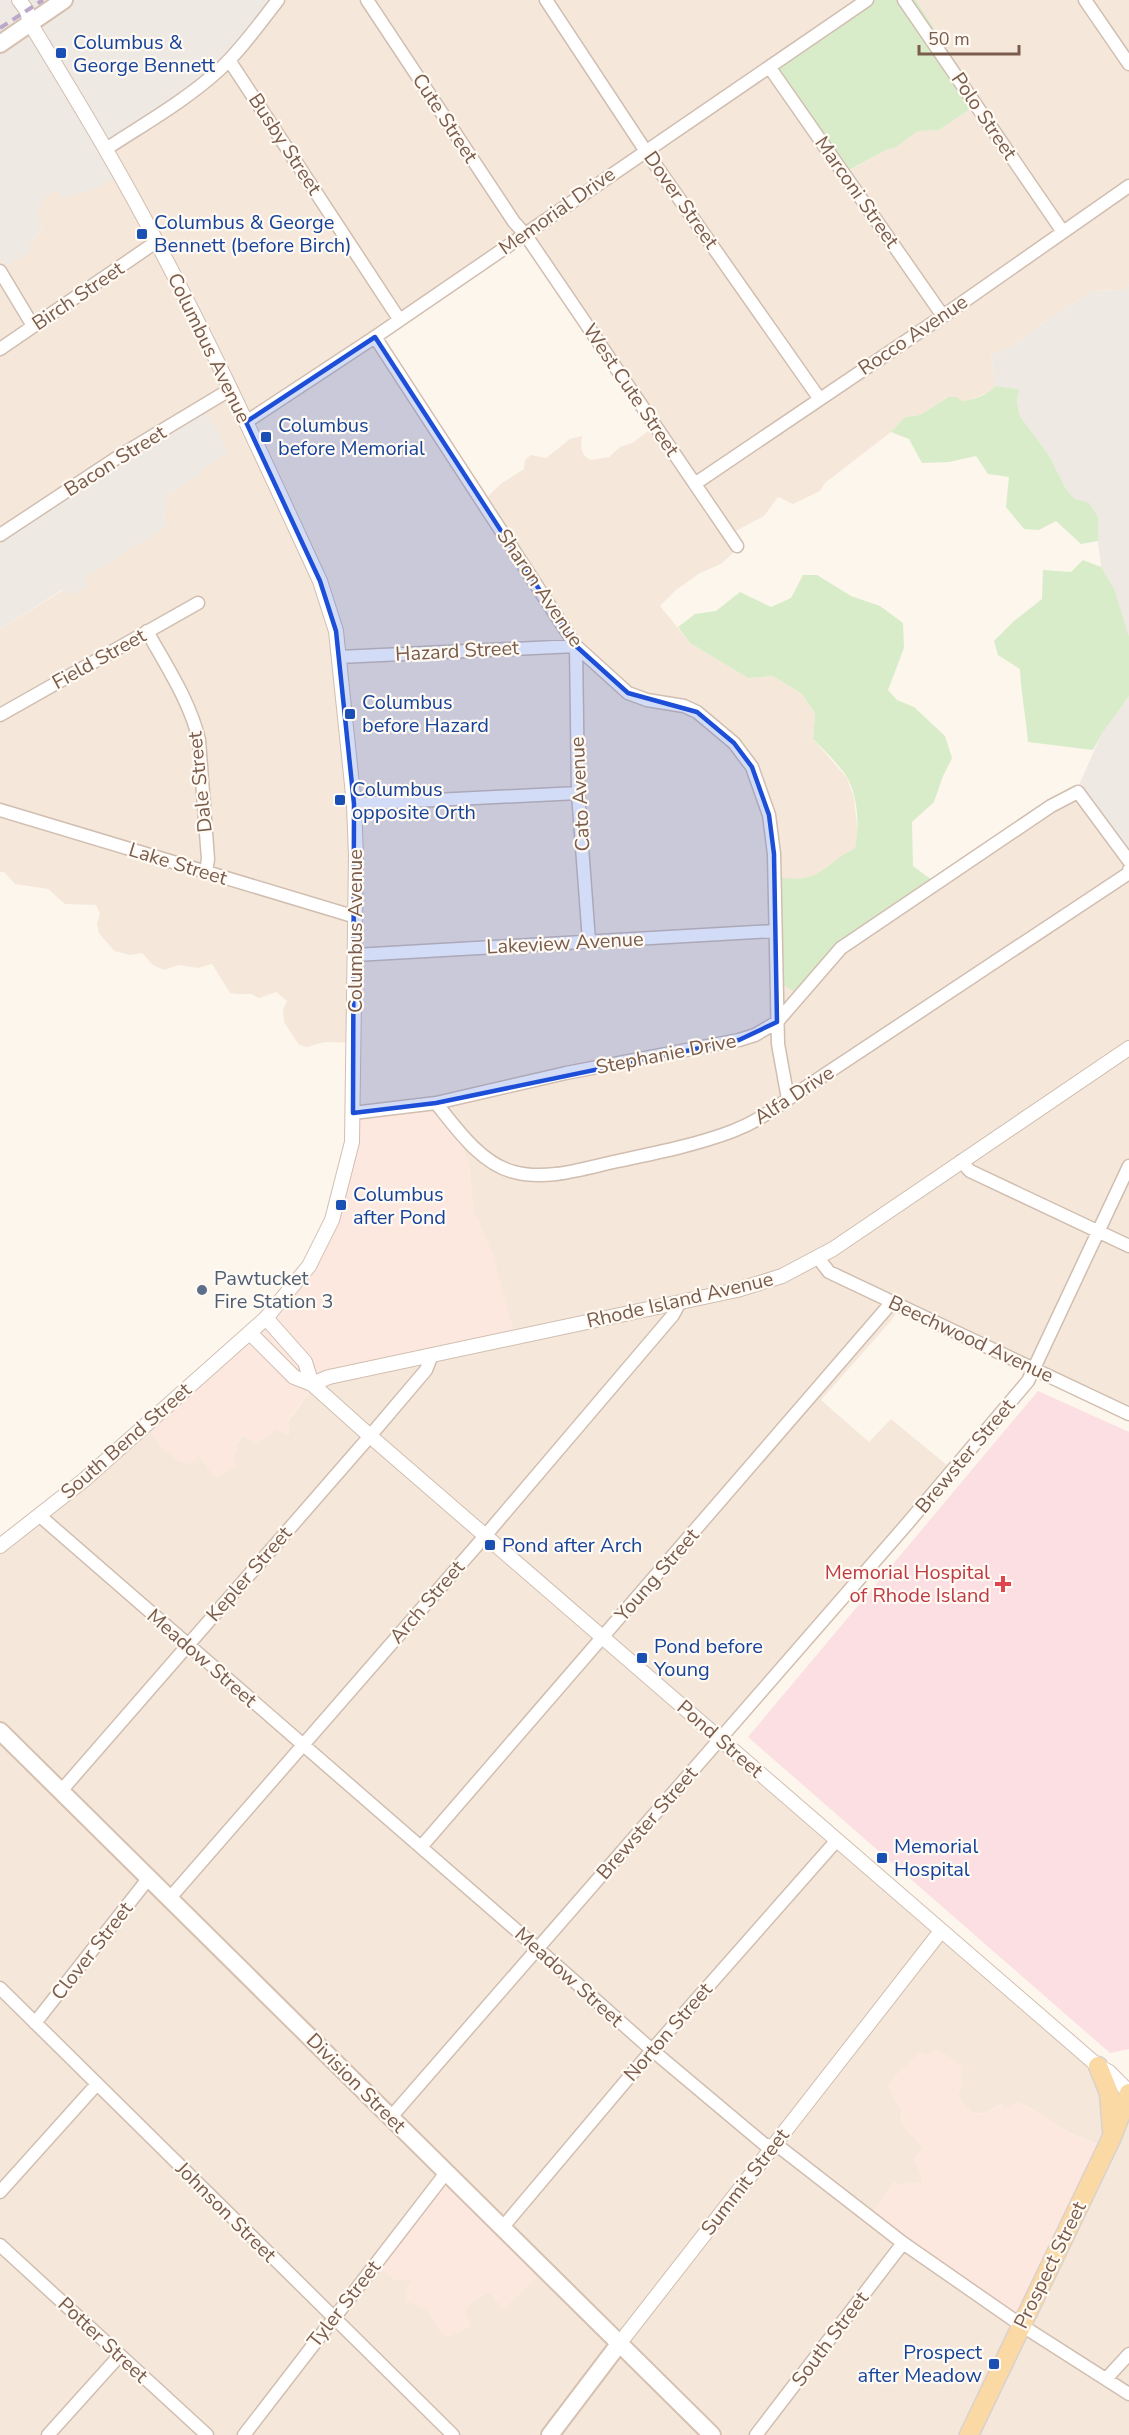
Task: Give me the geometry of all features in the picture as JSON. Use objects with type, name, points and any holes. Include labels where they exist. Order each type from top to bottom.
[{"type":"main road","points":[[0,44],[64,0]]},
{"type":"main road","name":"Division Street","points":[[0,1731],[391,2117],[445,2174],[712,2435]]},
{"type":"main road","points":[[1098,2066],[1109,2093],[1112,2137]]},
{"type":"main road","name":"Prospect Street","points":[[969,2435],[1112,2137],[1129,2093]]},
{"type":"main road","name":"Summit Street","points":[[550,2435],[620,2344]]},
{"type":"street","name":"Columbus Avenue","points":[[20,0],[27,11],[30,23],[106,149],[231,389],[320,580],[336,631],[354,804],[356,917],[353,1113],[348,1160],[332,1220],[309,1266],[250,1334]]},
{"type":"street","points":[[106,149],[186,97],[229,60],[278,0]]},
{"type":"street","name":"Cute Street","points":[[367,0],[514,222],[525,234]]},
{"type":"street","name":"Dover Street","points":[[546,0],[645,150],[819,398]]},
{"type":"street","name":"Memorial Drive","points":[[246,422],[375,337],[867,0]]},
{"type":"street","name":"Polo Street","points":[[904,0],[1063,232]]},
{"type":"street","points":[[1085,0],[1129,64]]},
{"type":"street","name":"Busby Street","points":[[229,60],[399,319]]},
{"type":"street","name":"Marconi Street","points":[[770,68],[943,316]]},
{"type":"street","name":"Rocco Avenue","points":[[696,483],[943,316],[1129,186]]},
{"type":"street","name":"West Cute Street","points":[[525,234],[737,546]]},
{"type":"street","name":"Birch Street","points":[[0,349],[156,242]]},
{"type":"street","points":[[0,271],[33,326]]},
{"type":"street","name":"Sharon Avenue","points":[[375,337],[576,646],[628,693],[647,700],[684,706],[697,712],[734,743],[752,767],[769,815],[774,854],[778,1044],[788,1099]]},
{"type":"street","name":"Bacon Street","points":[[0,535],[118,457],[231,389]]},
{"type":"street","name":"Field Street","points":[[0,715],[198,603]]},
{"type":"street","name":"Dale Street","points":[[147,631],[189,707],[199,740],[208,859],[206,873]]},
{"type":"street","name":"Hazard Street","points":[[339,657],[576,646]]},
{"type":"street","name":"Cato Avenue","points":[[576,646],[578,793],[589,941]]},
{"type":"street","name":"Stephanie Drive","points":[[353,1113],[436,1103],[566,1073],[755,1035],[777,1022],[841,948],[1051,806],[1078,792],[1129,861]]},
{"type":"street","points":[[354,804],[578,793]]},
{"type":"street","name":"Lake Street","points":[[0,810],[356,917]]},
{"type":"street","name":"Alfa Drive","points":[[436,1103],[478,1150],[512,1172],[533,1175],[559,1173],[666,1150],[733,1131],[764,1117],[1129,871]]},
{"type":"street","name":"Lakeview Avenue","points":[[355,955],[774,931]]},
{"type":"street","name":"Rhode Island Avenue","points":[[312,1384],[329,1377],[680,1302],[782,1276],[818,1258],[1129,1048]]},
{"type":"street","points":[[961,1161],[970,1171],[1129,1246]]},
{"type":"street","name":"Brewster Street","points":[[391,2117],[908,1524],[1028,1381],[1129,1166]]},
{"type":"street","name":"Beechwood Avenue","points":[[818,1258],[829,1272],[1129,1414]]},
{"type":"street","name":"Arch Street","points":[[169,1899],[485,1536],[673,1315],[680,1302]]},
{"type":"street","name":"Young Street","points":[[421,1847],[892,1302]]},
{"type":"street","name":"Pond Street","points":[[266,1318],[305,1362],[312,1384]]},
{"type":"street","name":"Pond Street","points":[[250,1334],[294,1377],[312,1384],[720,1740],[1098,2066],[1109,2072],[1129,2093]]},
{"type":"street","name":"South Bend Street","points":[[0,1546],[40,1516],[250,1334]]},
{"type":"street","name":"Kepler Street","points":[[61,1791],[370,1436],[426,1370],[432,1355]]},
{"type":"street","name":"Meadow Street","points":[[40,1516],[652,2050],[764,2144],[782,2149],[903,2243],[1021,2325],[1129,2394]]},
{"type":"street","name":"Norton Street","points":[[502,2228],[652,2050],[837,1840]]},
{"type":"street","name":"Clover Street","points":[[35,2023],[148,1879]]},
{"type":"street","name":"Summit Street","points":[[620,2344],[941,1930]]},
{"type":"street","name":"Johnson Street","points":[[0,1988],[453,2435]]},
{"type":"street","points":[[0,2192],[97,2084]]},
{"type":"street","name":"Tyler Street","points":[[244,2435],[445,2174]]},
{"type":"street","name":"South Street","points":[[756,2435],[903,2243]]},
{"type":"street","name":"Potter Street","points":[[0,2245],[207,2435]]},
{"type":"street","points":[[1106,2379],[1129,2354]]},
{"type":"street","points":[[48,2435],[120,2355]]},
{"type":"highlighted area","points":[[375,337],[576,646],[628,693],[697,712],[734,743],[752,767],[769,815],[774,854],[777,1022],[739,1040],[436,1103],[353,1113],[354,804],[336,631],[320,581],[246,422]]},
{"type":"shaded area","points":[[0,0],[278,0],[234,52],[186,94],[108,146],[122,174],[86,193],[75,193],[64,198],[57,191],[47,195],[37,212],[42,229],[30,244],[30,252],[5,266],[0,257]]},
{"type":"shaded area","points":[[278,0],[862,0],[774,62],[850,170],[888,149],[895,148],[918,131],[939,130],[981,102],[916,0],[1129,0],[1129,285],[1124,290],[1092,291],[1009,348],[991,355],[995,386],[992,391],[969,400],[961,401],[949,397],[920,415],[905,417],[891,432],[825,483],[820,491],[793,504],[778,497],[764,516],[734,532],[739,543],[733,553],[721,564],[700,573],[676,590],[660,606],[690,643],[748,678],[773,676],[802,694],[815,713],[813,739],[847,778],[854,798],[858,835],[855,848],[810,879],[791,880],[774,876],[837,950],[1075,794],[1129,869],[1129,1411],[902,1305],[890,1322],[821,1400],[869,1442],[891,1419],[953,1470],[723,1734],[1129,2087],[1129,2435],[0,2435],[0,1547],[147,1426],[164,1449],[233,1454],[242,1435],[277,1429],[289,1435],[288,1421],[323,1370],[514,1333],[473,1208],[469,1167],[463,1148],[448,1121],[357,1109],[357,1043],[325,1042],[307,1047],[299,1045],[284,1022],[283,1009],[287,1001],[276,992],[259,998],[251,994],[230,993],[212,964],[198,968],[179,965],[164,970],[153,965],[142,953],[130,955],[114,951],[99,933],[97,924],[100,914],[96,905],[65,904],[48,889],[15,884],[4,872],[0,872],[0,629],[166,527],[164,515],[167,496],[200,474],[0,534],[0,257],[6,266],[30,244],[42,229],[37,212],[47,195],[57,191],[64,198],[75,193],[86,193],[107,146]],"holes":[[[530,234],[659,423],[632,443],[620,447],[609,457],[590,460],[581,448],[582,436],[570,439],[546,458],[531,455],[525,460],[524,469],[502,483],[488,496],[377,336]],[[963,2083],[957,2096],[972,2114],[983,2113],[1002,2104],[1004,2110],[1019,2102],[1072,2134],[1103,2146],[873,2214],[894,2182],[900,2186],[922,2184],[921,2173],[914,2159],[924,2148],[902,2124],[901,2111]],[[546,2267],[504,2308],[489,2292],[471,2302],[443,2335],[427,2310],[415,2303],[411,2280]]]},
{"type":"shaded area","points":[[1129,285],[1129,636],[1114,588],[1101,567],[1098,517],[1066,489],[1050,457],[1020,416],[1017,402],[1019,389],[995,386],[991,355],[1009,348],[1092,291],[1124,290]]},
{"type":"shaded area","points":[[204,405],[229,453],[204,467],[200,474],[167,496],[164,515],[166,527],[86,577],[87,588],[69,595],[62,590],[0,629],[0,534]]},
{"type":"shaded area","points":[[1129,696],[1129,869],[1075,794],[1101,735]]},
{"type":"shaded area","points":[[436,1105],[463,1148],[469,1167],[473,1208],[493,1255],[514,1333],[323,1370],[288,1420],[289,1435],[277,1429],[256,1444],[242,1435],[238,1442],[238,1449],[233,1454],[237,1466],[215,1478],[197,1452],[197,1460],[187,1464],[177,1460],[164,1449],[147,1426],[260,1324],[336,1218],[357,1109]]},
{"type":"shaded area","name":"Memorial Hospital of Rhode Island","points":[[1038,1391],[1129,1432],[1129,2049],[1110,2053],[748,1737]]},
{"type":"shaded area","points":[[939,2050],[961,2065],[963,2070],[960,2075],[963,2083],[957,2096],[972,2114],[983,2113],[1002,2104],[1004,2109],[1019,2102],[1072,2134],[1103,2146],[1019,2318],[872,2214],[894,2182],[900,2186],[908,2182],[922,2184],[921,2173],[914,2159],[924,2148],[902,2124],[901,2111],[888,2086],[898,2073],[921,2052],[926,2055]]},
{"type":"shaded area","points":[[445,2167],[546,2267],[504,2308],[489,2292],[471,2302],[465,2311],[471,2326],[448,2337],[443,2335],[427,2310],[407,2301],[406,2291],[411,2280],[397,2281],[373,2264]]},
{"type":"green space","points":[[862,0],[916,0],[981,102],[939,130],[918,131],[895,148],[888,149],[849,170],[774,62]]},
{"type":"green space","points":[[995,386],[1019,389],[1017,402],[1020,416],[1050,457],[1066,489],[1075,499],[1089,503],[1098,517],[1098,541],[1081,544],[1056,521],[1039,530],[1024,529],[1006,507],[1009,477],[988,474],[976,456],[949,462],[922,463],[909,439],[891,432],[905,417],[920,415],[949,397],[957,397],[961,401],[970,400],[985,394]]},
{"type":"green space","points":[[1083,560],[1101,567],[1114,588],[1129,636],[1129,696],[1093,750],[1028,742],[1020,669],[998,655],[994,641],[1014,621],[1042,599],[1043,570],[1071,572]]},
{"type":"green space","points":[[803,575],[817,575],[851,596],[880,606],[903,623],[904,648],[888,690],[897,700],[914,707],[945,736],[952,758],[934,802],[912,822],[913,866],[932,880],[837,950],[795,992],[778,982],[773,876],[800,879],[810,877],[855,848],[857,820],[853,791],[845,774],[813,739],[815,713],[802,694],[773,676],[748,678],[690,643],[678,627],[695,614],[716,611],[740,592],[771,607],[791,598]]},
{"type":"railway","points":[[0,28],[43,0]]},
{"type":"place","name":"Columbus & George Bennett","points":[[61,53]]},
{"type":"place","name":"Columbus & George Bennett (before Birch)","points":[[142,234]]},
{"type":"place","name":"Columbus before Memorial","points":[[266,437]]},
{"type":"place","name":"Columbus before Hazard","points":[[350,714]]},
{"type":"place","name":"Columbus opposite Orth","points":[[340,800]]},
{"type":"place","name":"Columbus after Pond","points":[[341,1205]]},
{"type":"place","name":"Pawtucket Fire Station 3","points":[[202,1290]]},
{"type":"place","name":"Pond after Arch","points":[[490,1545]]},
{"type":"place","name":"Memorial Hospital of Rhode Island","points":[[1003,1584]]},
{"type":"place","name":"Pond before Young","points":[[642,1658]]},
{"type":"place","name":"Memorial Hospital","points":[[882,1858]]},
{"type":"place","name":"Prospect after Meadow","points":[[994,2364]]}]
